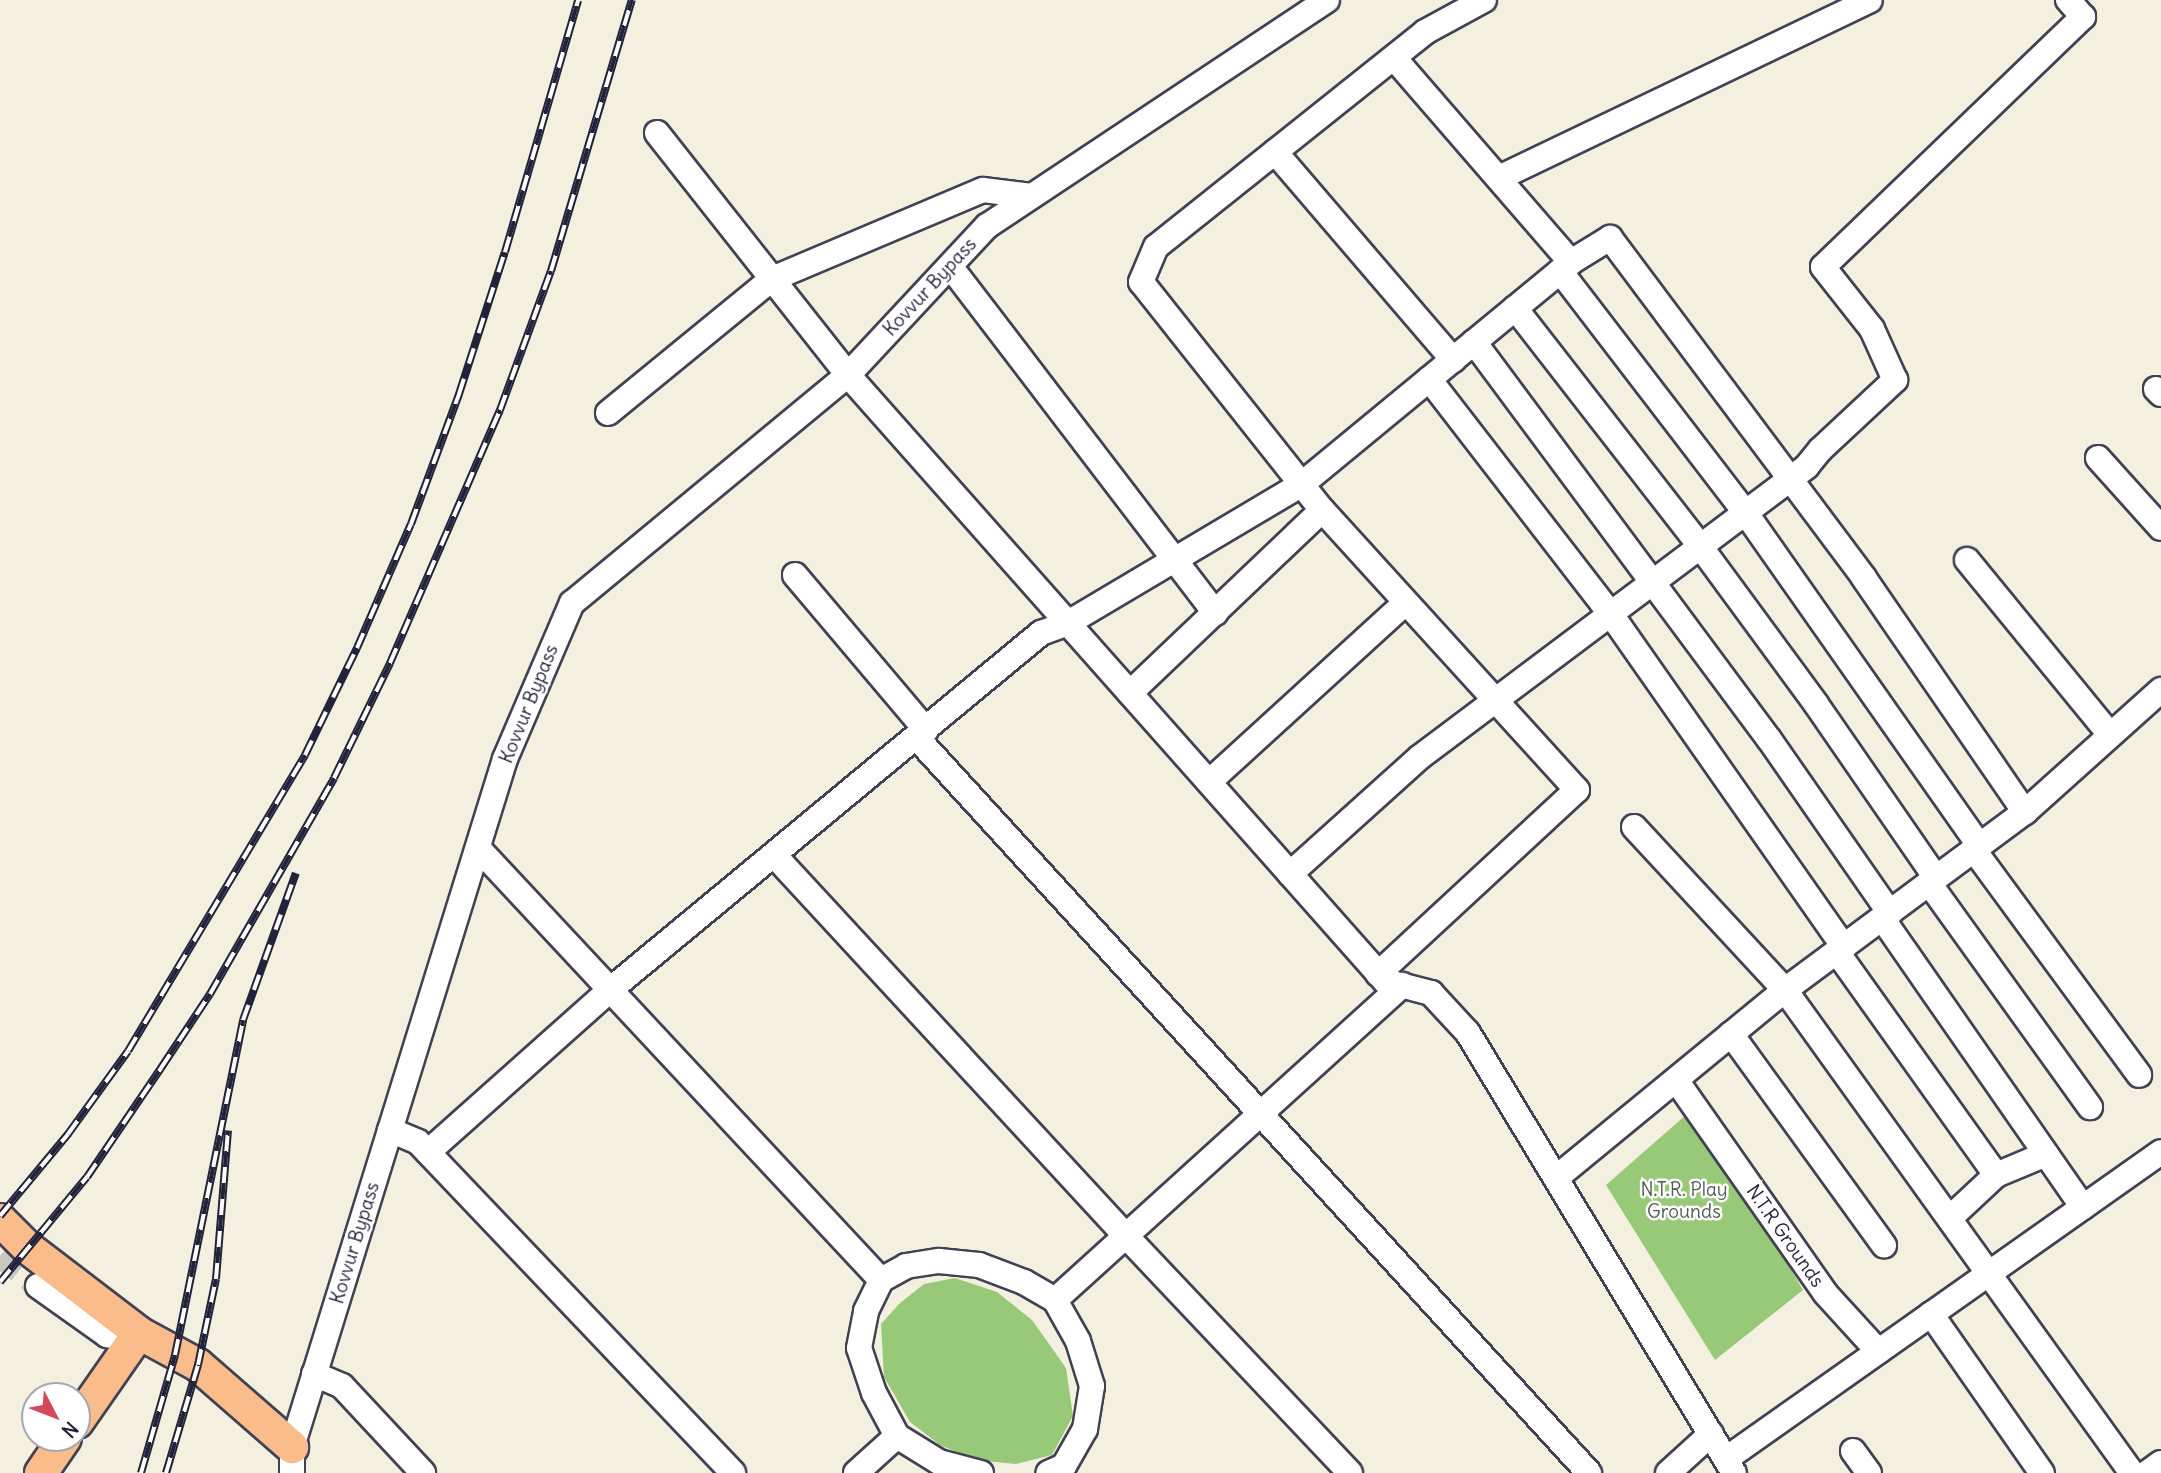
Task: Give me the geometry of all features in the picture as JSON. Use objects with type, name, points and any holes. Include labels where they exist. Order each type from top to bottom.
[{"type":"main road","name":"Kovvur Bypass","points":[[0,1220],[28,1248],[137,1336],[198,1365],[292,1460]]},
{"type":"main road","points":[[91,1402],[137,1336]]},
{"type":"main road","points":[[41,1473],[55,1452]]},
{"type":"street","name":"Kovvur Bypass","points":[[292,1460],[314,1374],[505,760],[572,603],[848,375],[987,226],[1327,0]]},
{"type":"street","points":[[1378,974],[1577,789],[1322,510],[1141,282],[1156,247],[1425,32],[1485,0]]},
{"type":"street","points":[[1499,178],[1870,0]]},
{"type":"street","points":[[1290,874],[1420,757],[1791,478],[1895,380],[1872,329],[1823,267],[2083,17],[2068,0]]},
{"type":"street","points":[[1394,58],[1499,178],[1566,267],[1745,512],[1977,848],[2139,1074]]},
{"type":"street","points":[[657,133],[848,375],[1378,974],[1385,981],[1431,993],[1468,1033],[1730,1466],[1878,1351],[2161,1152]]},
{"type":"street","points":[[1275,152],[1453,360]]},
{"type":"street","points":[[608,413],[772,279],[983,190],[1032,196]]},
{"type":"street","points":[[428,1152],[610,990],[1041,633],[1068,623],[1302,484],[1566,267],[1610,237],[1791,478],[2025,812]]},
{"type":"street","points":[[950,265],[1214,612]]},
{"type":"street","points":[[1515,308],[1700,547],[1816,704],[1933,880],[2090,1107]]},
{"type":"street","points":[[1474,342],[1769,739],[2082,1207]]},
{"type":"street","points":[[1429,379],[1610,614],[1996,1175]]},
{"type":"street","points":[[2098,458],[2161,528]]},
{"type":"street","points":[[1130,693],[1322,510]]},
{"type":"street","points":[[1967,560],[2110,736]]},
{"type":"street","points":[[796,575],[921,734],[1589,1473]]},
{"type":"street","points":[[1209,782],[1405,603]]},
{"type":"street","points":[[1556,1178],[1785,990],[2025,812],[2161,690]]},
{"type":"street","points":[[1634,827],[1785,990],[2132,1473]]},
{"type":"street","points":[[478,848],[881,1280]]},
{"type":"street","points":[[774,855],[1126,1236],[1350,1473]]},
{"type":"street","points":[[1055,1300],[1402,985]]},
{"type":"street","points":[[1731,1034],[1884,1245]]},
{"type":"street","name":"N.T.R Grounds","points":[[1676,1080],[1825,1293],[1878,1351]]},
{"type":"street","points":[[390,1130],[418,1142],[733,1473]]},
{"type":"street","points":[[1950,1218],[1996,1175],[2046,1154]]},
{"type":"street","points":[[981,1473],[939,1462],[897,1436],[874,1393],[859,1348],[866,1311],[881,1280],[906,1266],[939,1261],[979,1265],[1024,1282],[1055,1300],[1078,1341],[1092,1386],[1085,1429],[1061,1471]]},
{"type":"street","points":[[38,1286],[107,1335],[137,1336]]},
{"type":"street","points":[[1931,1314],[2042,1473]]},
{"type":"street","points":[[314,1374],[342,1386],[423,1473]]},
{"type":"street","points":[[1668,1473],[1711,1434]]},
{"type":"street","points":[[856,1473],[897,1436]]},
{"type":"street","points":[[1853,1451],[1869,1473]]},
{"type":"street","points":[[2147,1473],[2161,1463]]},
{"type":"green space","name":"N.T.R. Play Grounds","points":[[1695,1107],[1803,1290],[1715,1360],[1606,1185]]},
{"type":"green space","points":[[955,1278],[997,1292],[1032,1320],[1066,1368],[1073,1416],[1052,1455],[1016,1464],[976,1460],[940,1445],[910,1422],[884,1377],[881,1324],[900,1303],[924,1284]]},
{"type":"tunnel","points":[[0,1256],[38,1286]]},
{"type":"railway","points":[[0,1216],[68,1134],[128,1051],[305,755],[357,648],[411,524],[459,394],[505,252],[578,0]]},
{"type":"railway","points":[[0,1282],[87,1177],[161,1068],[210,994],[334,778],[390,663],[500,410],[551,271],[632,0]]},
{"type":"railway","points":[[141,1473],[175,1355],[243,1020],[296,873]]},
{"type":"railway","points":[[166,1473],[198,1365],[216,1279],[228,1130]]}]
